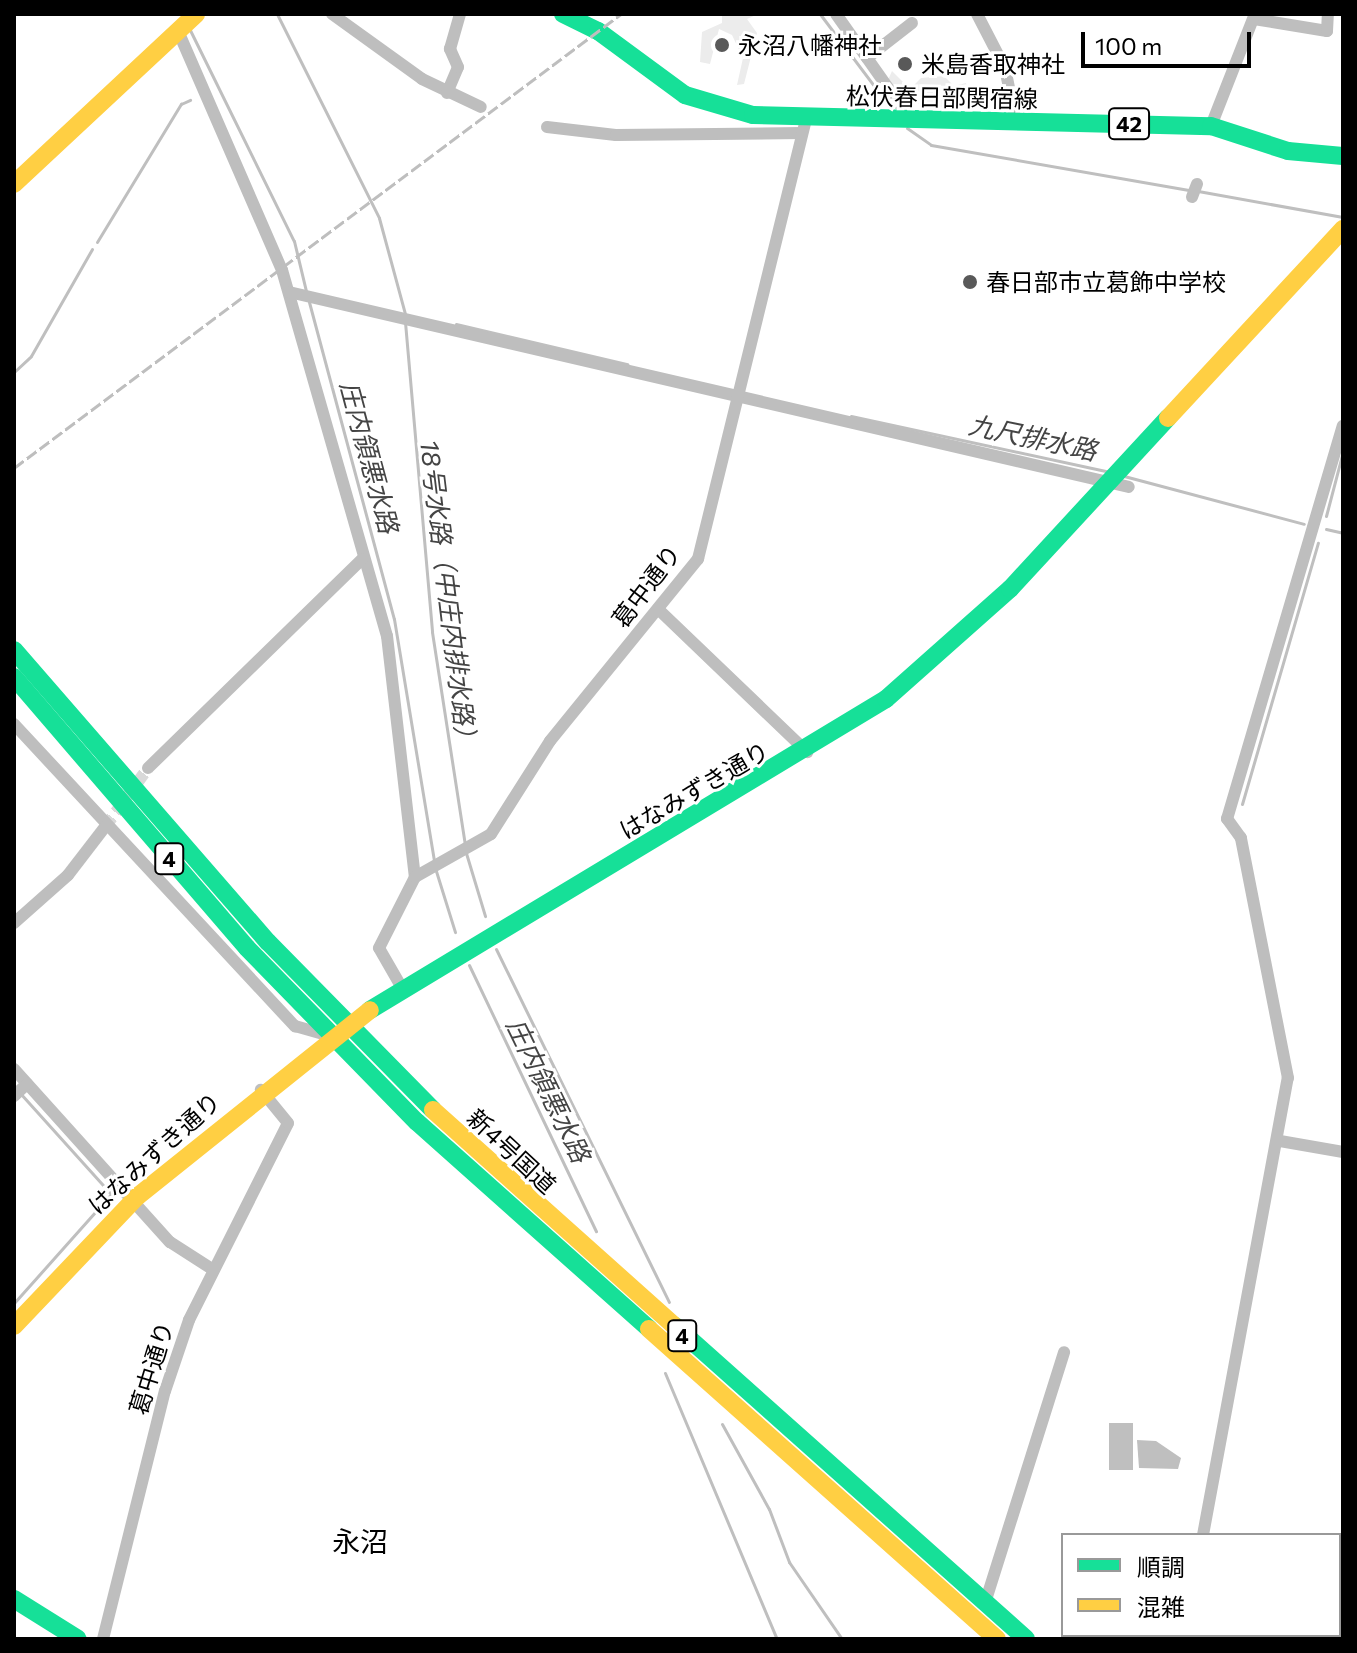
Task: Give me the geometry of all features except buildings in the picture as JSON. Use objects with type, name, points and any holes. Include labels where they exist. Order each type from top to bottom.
[{"type":"main road","points":[[14,184],[196,14]]},
{"type":"main road","name":"松伏春日部関宿線","points":[[563,14],[704,104],[804,126],[879,119],[1211,126],[1288,151],[1343,156]]},
{"type":"main road","name":"はなみずき通り","points":[[14,1326],[131,1202],[261,1090],[330,1036],[402,988],[807,752],[940,654],[1118,479],[1343,230]]},
{"type":"main road","name":"新4号国道","points":[[14,650],[347,1024],[548,1218],[1026,1639]]},
{"type":"main road","name":"新4号国道","points":[[14,677],[330,1036],[503,1203],[997,1639]]},
{"type":"main road","points":[[14,1599],[78,1639]]},
{"type":"street","points":[[332,14],[447,93],[481,107]]},
{"type":"street","points":[[447,93],[458,67],[450,49],[460,14]]},
{"type":"street","points":[[836,14],[910,119]]},
{"type":"street","points":[[977,14],[1005,68],[1016,122]]},
{"type":"street","points":[[1211,126],[1255,16],[1327,31],[1328,14]]},
{"type":"street","points":[[867,58],[912,23]]},
{"type":"street","points":[[178,31],[294,293],[362,559],[387,636],[415,877],[379,948],[402,988]]},
{"type":"street","points":[[547,127],[616,135],[804,126]]},
{"type":"street","name":"葛中通り","points":[[415,877],[472,848],[491,834],[550,741],[698,559],[804,126]]},
{"type":"street","points":[[294,293],[739,397],[1118,479]]},
{"type":"street","points":[[1203,1533],[1280,1141],[1286,1059],[1241,838],[1227,819],[1343,426]]},
{"type":"street","points":[[148,768],[362,559]]},
{"type":"street","points":[[658,609],[807,752]]},
{"type":"street","points":[[14,724],[105,827],[295,1026],[330,1036]]},
{"type":"street","points":[[14,923],[68,875],[105,827]]},
{"type":"street","points":[[14,1069],[170,1242],[212,1269]]},
{"type":"street","points":[[14,1096],[27,1084]]},
{"type":"street","name":"葛中通り","points":[[103,1639],[165,1391],[212,1269],[286,1127],[286,1117],[261,1090]]},
{"type":"street","points":[[1280,1141],[1343,1152]]},
{"type":"street","points":[[985,1603],[1064,1352]]},
{"type":"shaded area","points":[[722,14],[758,14],[747,19],[757,33],[744,84],[737,85],[743,58],[732,35],[719,29],[710,64],[700,62],[702,32],[722,23]]},
{"type":"shaded area","points":[[892,71],[910,89],[921,78],[944,76],[954,86],[966,83],[969,96],[959,110],[909,102],[888,80]]},
{"type":"shaded area","points":[[1109,1423],[1133,1423],[1133,1470],[1109,1470]]},
{"type":"shaded area","points":[[1137,1440],[1156,1441],[1181,1458],[1178,1469],[1139,1468]]},
{"type":"waterway","name":"18号水路（中庄内排水路）","points":[[277,14],[379,218],[405,314]]},
{"type":"waterway","points":[[820,14],[892,110]]},
{"type":"waterway","name":"庄内領悪水路","points":[[189,28],[294,241],[306,291]]},
{"type":"waterway","points":[[97,242],[181,104],[190,100]]},
{"type":"waterway","points":[[907,128],[931,145],[1190,190]]},
{"type":"waterway","points":[[1198,191],[1343,217]]},
{"type":"waterway","points":[[14,372],[31,356],[92,249]]},
{"type":"waterway","name":"庄内領悪水路","points":[[309,302],[394,619],[434,860]]},
{"type":"waterway","name":"18号水路（中庄内排水路）","points":[[405,322],[432,632],[465,846]]},
{"type":"waterway","name":"九尺排水路","points":[[456,324],[627,364]]},
{"type":"waterway","name":"九尺排水路","points":[[851,416],[1109,472]]},
{"type":"waterway","points":[[1326,516],[1343,451]]},
{"type":"waterway","name":"九尺排水路","points":[[1124,476],[1304,524]]},
{"type":"waterway","name":"九尺排水路","points":[[1326,529],[1343,533]]},
{"type":"waterway","points":[[1242,804],[1318,543]]},
{"type":"waterway","name":"18号水路（中庄内排水路）","points":[[466,853],[485,916]]},
{"type":"waterway","name":"庄内領悪水路","points":[[436,871],[455,932]]},
{"type":"waterway","name":"18号水路（中庄内排水路）","points":[[496,949],[669,1302]]},
{"type":"waterway","name":"庄内領悪水路","points":[[469,965],[596,1231]]},
{"type":"waterway","points":[[14,1303],[111,1194],[22,1095]]},
{"type":"waterway","name":"庄内領悪水路","points":[[665,1373],[777,1639]]},
{"type":"waterway","name":"18号水路（中庄内排水路）","points":[[722,1424],[769,1509],[789,1562],[842,1639]]},
{"type":"tunnel","points":[[105,827],[148,768]]},
{"type":"railway","points":[[14,468],[621,14]]},
{"type":"traffic: fast","points":[[563,14],[598,31],[685,95],[753,115],[1211,126],[1288,151],[1343,156]]},
{"type":"traffic: fast","points":[[370,1010],[886,699],[1010,589],[1168,418]]},
{"type":"traffic: fast","points":[[14,650],[268,942],[433,1110]]},
{"type":"traffic: fast","points":[[14,677],[247,948],[417,1122],[649,1329]]},
{"type":"traffic: fast","points":[[675,1326],[1026,1639]]},
{"type":"traffic: fast","points":[[14,1599],[78,1639]]},
{"type":"traffic: slow","points":[[14,184],[196,14]]},
{"type":"traffic: slow","points":[[1168,418],[1343,229]]},
{"type":"traffic: slow","points":[[14,1326],[138,1196],[370,1010]]},
{"type":"traffic: slow","points":[[433,1110],[675,1326]]},
{"type":"traffic: slow","points":[[649,1329],[997,1639]]},
{"type":"place","name":"永沼八幡神社","points":[[722,45]]},
{"type":"place","name":"米島香取神社","points":[[905,64]]},
{"type":"place","name":"春日部市立葛飾中学校","points":[[970,282]]},
{"type":"district","name":"永沼","points":[[360,1541]]}]
